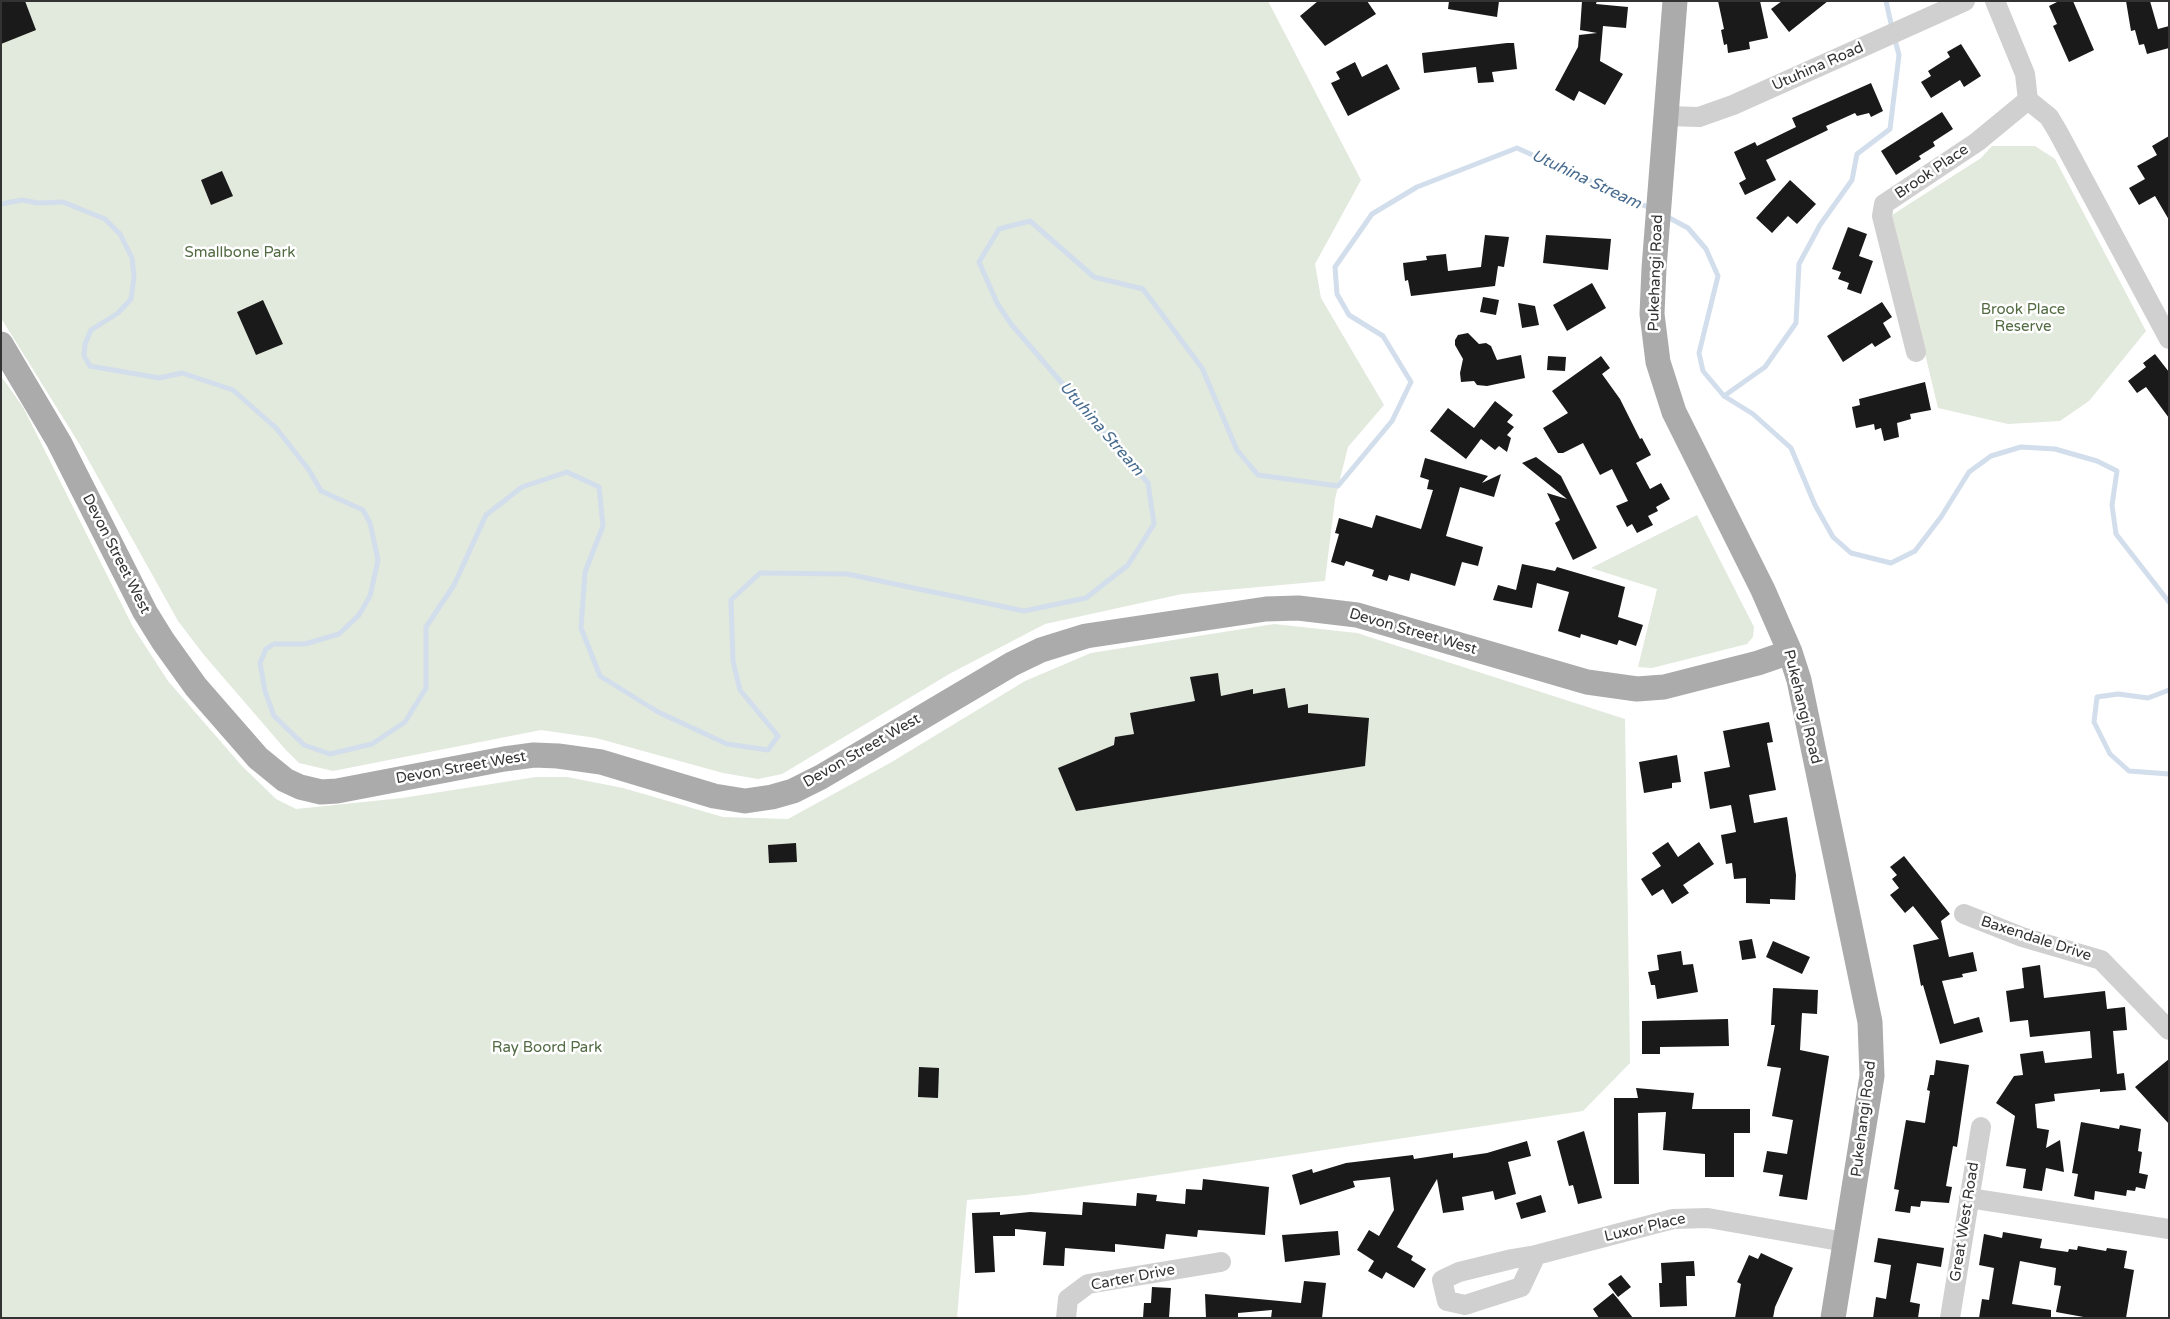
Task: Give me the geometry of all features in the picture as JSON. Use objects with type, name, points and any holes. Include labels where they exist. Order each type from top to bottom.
[{"type":"main road","name":"Pukehangi Road","points":[[1675,1],[1655,251],[1652,314],[1657,355],[1664,386],[1674,412],[1763,590],[1790,652],[1810,725],[1872,1042],[1868,1105],[1833,1318]]},
{"type":"main road","name":"Devon Street West","points":[[1,344],[58,442],[145,612],[163,641],[196,687],[258,758],[284,780],[300,787],[321,792],[337,791],[534,755],[601,762],[714,796],[745,801],[772,797],[793,791],[821,777],[996,673],[1041,650],[1086,636],[1266,609],[1298,608],[1357,615],[1587,682],[1637,689],[1664,687],[1758,663],[1790,652]]},
{"type":"street","name":"Utuhina Road","points":[[1666,116],[1699,117],[1719,110],[1965,1]]},
{"type":"street","points":[[1995,1],[2022,66],[2028,100],[2048,117],[2058,132],[2169,338]]},
{"type":"street","name":"Brook Place","points":[[1916,352],[1882,216],[1884,204],[1977,142],[2028,100]]},
{"type":"street","name":"Baxendale Drive","points":[[1964,914],[2022,937],[2102,960],[2169,1030]]},
{"type":"street","name":"Great West Road","points":[[1950,1318],[1982,1127]]},
{"type":"street","points":[[1969,1198],[2169,1229]]},
{"type":"street","name":"Luxor Place","points":[[1536,1256],[1683,1217],[1708,1218],[1845,1242]]},
{"type":"street","name":"Carter Drive","points":[[1066,1318],[1068,1299],[1088,1284],[1221,1262]]},
{"type":"green space","name":"Smallbone Park","points":[[1,1],[1268,1],[1361,180],[1315,264],[1321,298],[1384,405],[1348,447],[1335,499],[1325,581],[1182,594],[1045,624],[951,673],[782,774],[758,779],[723,773],[596,738],[541,730],[333,771],[299,763],[204,655],[178,621],[80,445],[1,318]]},
{"type":"green space","name":"Brook Place Reserve","points":[[1992,146],[2035,146],[2055,159],[2146,331],[2089,401],[2060,421],[2008,424],[1938,408],[1892,215],[1981,158]]},
{"type":"green space","name":"Ray Boord Park","points":[[1,376],[23,407],[133,627],[168,681],[242,766],[276,799],[296,809],[402,798],[536,777],[567,777],[623,788],[723,817],[788,819],[890,763],[1025,681],[1091,653],[1274,624],[1357,633],[1625,719],[1630,1063],[1583,1111],[1026,1195],[967,1200],[957,1318],[1,1318]]},
{"type":"green space","points":[[1697,515],[1754,627],[1753,637],[1747,644],[1652,668],[1638,667],[1657,589],[1591,568]]},
{"type":"building","points":[[1,1],[25,1],[36,30],[1,44]]},
{"type":"building","points":[[1318,1],[1367,1],[1376,14],[1325,46],[1300,16]]},
{"type":"building","points":[[1449,1],[1499,1],[1497,17],[1448,9]]},
{"type":"building","points":[[1582,1],[1597,1],[1596,4],[1628,7],[1626,28],[1603,26],[1600,61],[1623,74],[1605,105],[1579,91],[1574,101],[1555,90],[1578,47],[1579,35],[1597,33],[1580,30]]},
{"type":"building","points":[[1718,1],[1760,1],[1768,38],[1749,42],[1750,49],[1728,53],[1727,44],[1724,45],[1721,30],[1724,29]]},
{"type":"building","points":[[1782,1],[1828,1],[1789,32],[1771,9]]},
{"type":"building","points":[[2059,1],[2073,1],[2094,50],[2069,62],[2053,26],[2057,24],[2049,6]]},
{"type":"building","points":[[2126,1],[2150,1],[2158,29],[2169,26],[2169,48],[2147,54],[2144,44],[2139,45],[2135,30],[2131,31]]},
{"type":"building","points":[[1514,43],[1517,69],[1492,72],[1494,82],[1478,83],[1476,67],[1424,73],[1422,53]]},
{"type":"building","points":[[1961,44],[1981,76],[1964,87],[1960,80],[1931,98],[1921,82],[1931,76],[1928,71],[1950,57],[1947,52]]},
{"type":"building","points":[[1355,62],[1362,77],[1387,64],[1400,89],[1348,116],[1331,83],[1340,79],[1336,72]]},
{"type":"building","points":[[1871,83],[1883,111],[1871,117],[1869,113],[1857,116],[1855,113],[1826,126],[1828,130],[1766,160],[1776,180],[1745,195],[1739,183],[1746,179],[1734,152],[1755,142],[1757,146],[1796,127],[1792,118]]},
{"type":"building","points":[[1942,112],[1953,129],[1933,142],[1935,146],[1919,156],[1921,159],[1896,175],[1881,151]]},
{"type":"building","points":[[2169,136],[2169,220],[2155,196],[2139,205],[2129,188],[2145,179],[2137,166],[2157,155],[2152,146]]},
{"type":"building","points":[[222,171],[233,196],[211,205],[201,180]]},
{"type":"building","points":[[1790,180],[1816,204],[1797,224],[1788,216],[1772,233],[1756,218]]},
{"type":"building","points":[[1848,227],[1867,234],[1859,256],[1873,261],[1861,294],[1847,289],[1849,283],[1838,279],[1841,272],[1832,269]]},
{"type":"building","points":[[1485,235],[1509,237],[1504,267],[1498,266],[1495,286],[1411,296],[1408,280],[1405,281],[1403,263],[1427,260],[1426,256],[1446,254],[1448,271],[1481,267]]},
{"type":"building","points":[[1546,235],[1611,239],[1608,270],[1543,263]]},
{"type":"building","points":[[1592,283],[1606,308],[1567,331],[1553,305]]},
{"type":"building","points":[[1483,297],[1499,300],[1496,315],[1480,312]]},
{"type":"building","points":[[263,300],[283,344],[256,355],[237,312]]},
{"type":"building","points":[[1882,302],[1892,317],[1883,323],[1891,337],[1875,347],[1872,343],[1843,362],[1827,336]]},
{"type":"building","points":[[1518,303],[1535,306],[1539,325],[1522,328]]},
{"type":"building","points":[[1468,333],[1479,344],[1486,343],[1491,346],[1497,360],[1521,355],[1525,378],[1487,386],[1477,385],[1474,381],[1461,382],[1460,373],[1463,359],[1455,345],[1455,340],[1458,335]]},
{"type":"building","points":[[2155,354],[2169,372],[2169,418],[2146,387],[2137,393],[2128,381],[2146,367],[2143,363]]},
{"type":"building","points":[[1548,356],[1566,357],[1565,371],[1547,370]]},
{"type":"building","points":[[1601,356],[1610,368],[1602,374],[1620,399],[1640,439],[1642,438],[1651,455],[1636,463],[1650,489],[1661,483],[1670,499],[1656,507],[1658,511],[1648,516],[1653,525],[1637,533],[1632,524],[1627,527],[1616,506],[1628,501],[1612,469],[1600,475],[1583,443],[1563,453],[1558,453],[1543,428],[1568,413],[1552,391]]},
{"type":"building","points":[[1925,382],[1931,410],[1910,414],[1911,419],[1897,423],[1899,437],[1884,441],[1881,428],[1875,430],[1874,424],[1856,428],[1852,407],[1860,405],[1859,399]]},
{"type":"building","points":[[1495,401],[1513,415],[1507,422],[1514,427],[1507,435],[1511,438],[1507,452],[1499,446],[1495,450],[1481,439],[1466,459],[1430,431],[1448,408],[1474,428]]},
{"type":"building","points":[[1536,457],[1561,476],[1597,548],[1573,560],[1555,523],[1560,520],[1547,493],[1567,499],[1522,463]]},
{"type":"building","points":[[1425,458],[1488,476],[1482,483],[1501,474],[1494,497],[1460,487],[1446,536],[1483,547],[1478,566],[1462,562],[1455,586],[1411,573],[1409,581],[1389,575],[1387,581],[1372,576],[1374,570],[1346,561],[1344,566],[1331,562],[1339,534],[1335,533],[1339,518],[1372,528],[1376,515],[1421,529],[1433,490],[1427,489],[1429,480],[1420,477]]},
{"type":"building","points":[[1522,564],[1555,571],[1557,567],[1625,587],[1618,617],[1643,625],[1636,646],[1619,640],[1617,645],[1581,634],[1580,638],[1558,631],[1569,592],[1537,583],[1532,608],[1493,600],[1498,585],[1516,590]]},
{"type":"building","points":[[1218,673],[1221,696],[1253,689],[1253,694],[1285,688],[1288,708],[1308,704],[1308,713],[1369,718],[1365,766],[1076,811],[1058,768],[1114,745],[1115,737],[1134,734],[1130,713],[1195,701],[1190,677]]},
{"type":"building","points":[[1769,722],[1773,742],[1767,743],[1776,790],[1749,795],[1754,823],[1787,817],[1796,875],[1795,900],[1770,899],[1770,904],[1746,903],[1746,878],[1734,879],[1732,863],[1726,864],[1721,835],[1736,832],[1731,805],[1710,809],[1704,772],[1730,767],[1723,731]]},
{"type":"building","points":[[1677,755],[1681,782],[1672,783],[1672,788],[1644,793],[1639,762]]},
{"type":"building","points":[[1668,842],[1678,857],[1699,842],[1714,864],[1683,885],[1689,893],[1672,904],[1663,889],[1652,896],[1641,879],[1661,866],[1652,853]]},
{"type":"building","points":[[796,843],[797,862],[769,863],[768,845]]},
{"type":"building","points":[[1904,856],[1950,914],[1941,921],[1949,957],[1973,952],[1977,971],[1962,974],[1963,977],[1942,981],[1954,1024],[1979,1017],[1983,1032],[1940,1044],[1923,985],[1921,986],[1913,945],[1939,939],[1913,906],[1905,913],[1890,895],[1899,888],[1892,879],[1897,875],[1890,867]]},
{"type":"building","points":[[1752,939],[1756,958],[1742,960],[1739,941]]},
{"type":"building","points":[[1773,941],[1810,957],[1802,974],[1766,957]]},
{"type":"building","points":[[1681,951],[1683,965],[1693,964],[1698,992],[1657,999],[1655,985],[1651,985],[1648,972],[1659,970],[1657,955]]},
{"type":"building","points":[[2040,965],[2044,998],[2105,991],[2107,1009],[2125,1007],[2127,1030],[2113,1031],[2117,1074],[2124,1073],[2126,1090],[2100,1092],[2100,1089],[2054,1094],[2055,1101],[2035,1104],[2037,1128],[2049,1130],[2046,1148],[2060,1140],[2064,1172],[2046,1168],[2042,1191],[2023,1188],[2026,1169],[2006,1166],[2015,1116],[1996,1103],[2014,1076],[2023,1075],[2020,1054],[2043,1051],[2045,1063],[2092,1058],[2090,1031],[2030,1037],[2028,1020],[2010,1022],[2006,991],[2024,988],[2022,968]]},
{"type":"building","points":[[1773,988],[1818,990],[1817,1014],[1802,1013],[1800,1050],[1829,1056],[1807,1200],[1779,1196],[1783,1175],[1763,1172],[1767,1151],[1787,1154],[1793,1120],[1772,1116],[1781,1068],[1767,1066],[1775,1025],[1771,1025]]},
{"type":"building","points":[[1728,1019],[1729,1046],[1660,1047],[1660,1054],[1642,1054],[1642,1021]]},
{"type":"building","points":[[2169,1059],[2169,1124],[2135,1087]]},
{"type":"building","points":[[1936,1060],[1969,1065],[1957,1147],[1953,1146],[1946,1186],[1952,1187],[1949,1203],[1921,1201],[1920,1207],[1911,1206],[1910,1213],[1895,1211],[1899,1190],[1894,1189],[1906,1120],[1925,1123],[1930,1091],[1927,1090],[1930,1075],[1934,1075]]},
{"type":"building","points":[[919,1067],[939,1068],[938,1098],[918,1097]]},
{"type":"building","points":[[1636,1088],[1694,1093],[1692,1109],[1750,1109],[1750,1133],[1734,1133],[1734,1177],[1705,1177],[1705,1154],[1663,1150],[1666,1112],[1638,1113],[1639,1184],[1614,1184],[1614,1098],[1638,1098]]},
{"type":"building","points":[[2081,1122],[2119,1129],[2120,1125],[2141,1129],[2138,1151],[2142,1152],[2139,1173],[2148,1175],[2145,1189],[2136,1187],[2135,1191],[2127,1190],[2126,1196],[2095,1191],[2094,1200],[2074,1196],[2078,1174],[2072,1173]]},
{"type":"building","points":[[1584,1131],[1602,1198],[1578,1204],[1573,1185],[1569,1186],[1557,1141]]},
{"type":"building","points":[[1527,1141],[1531,1156],[1508,1162],[1516,1194],[1495,1200],[1493,1191],[1462,1197],[1464,1210],[1443,1213],[1437,1179],[1397,1247],[1413,1256],[1411,1260],[1426,1269],[1414,1288],[1386,1272],[1382,1279],[1368,1271],[1374,1261],[1357,1250],[1369,1230],[1379,1236],[1394,1210],[1390,1177],[1353,1181],[1355,1187],[1300,1205],[1292,1175],[1312,1169],[1313,1173],[1346,1163],[1413,1155],[1414,1159],[1453,1153],[1453,1158],[1487,1153]]},
{"type":"building","points":[[1203,1179],[1269,1187],[1265,1235],[1198,1230],[1197,1237],[1166,1234],[1164,1249],[1115,1244],[1115,1252],[1065,1248],[1064,1266],[1043,1265],[1046,1232],[1015,1229],[1015,1236],[993,1236],[995,1272],[975,1273],[972,1213],[1000,1212],[1000,1215],[1030,1212],[1082,1215],[1083,1202],[1136,1206],[1137,1193],[1157,1195],[1156,1201],[1185,1204],[1186,1189],[1202,1190]]},
{"type":"building","points":[[1541,1195],[1546,1212],[1521,1219],[1516,1203]]},
{"type":"building","points":[[1338,1231],[1340,1255],[1285,1262],[1282,1235]]},
{"type":"building","points":[[2003,1232],[2042,1239],[2040,1248],[2068,1252],[2069,1249],[2077,1250],[2078,1246],[2106,1251],[2107,1248],[2127,1251],[2124,1268],[2134,1270],[2126,1318],[2089,1318],[2056,1312],[2061,1286],[2054,1285],[2056,1268],[2020,1261],[2012,1304],[2051,1310],[2051,1318],[1979,1318],[1982,1299],[1989,1300],[1994,1268],[1979,1265],[1984,1234],[2002,1238]]},
{"type":"building","points":[[1878,1238],[1944,1248],[1941,1267],[1917,1263],[1910,1302],[1920,1304],[1918,1318],[1873,1318],[1876,1297],[1886,1299],[1891,1265],[1874,1262]]},
{"type":"building","points":[[1761,1253],[1793,1268],[1775,1307],[1773,1318],[1735,1318],[1741,1284],[1737,1282],[1749,1255],[1758,1259]]},
{"type":"building","points":[[1694,1261],[1695,1276],[1686,1276],[1687,1306],[1660,1307],[1659,1283],[1662,1283],[1661,1263]]},
{"type":"building","points":[[1621,1275],[1631,1287],[1618,1297],[1608,1284]]},
{"type":"building","points":[[1304,1281],[1326,1283],[1322,1318],[1271,1318],[1272,1310],[1238,1313],[1238,1318],[1206,1318],[1205,1294],[1301,1303]]},
{"type":"building","points":[[1152,1287],[1171,1288],[1169,1318],[1143,1318],[1144,1303],[1151,1303]]},
{"type":"building","points":[[1613,1293],[1633,1318],[1599,1318],[1593,1309]]},
{"type":"waterway","points":[[1886,1],[1892,28]]},
{"type":"waterway","points":[[1724,396],[1765,367],[1796,323],[1799,264],[1820,225],[1852,180],[1857,154],[1890,129],[1899,55],[1894,36]]},
{"type":"waterway","name":"Utuhina Stream","points":[[1,204],[22,200],[38,203],[63,202],[105,219],[120,234],[132,258],[134,277],[131,299],[118,313],[91,330],[85,344],[84,356],[90,366],[159,378],[182,373],[233,390],[276,428],[309,470],[321,491],[363,510],[370,523],[378,560],[370,596],[359,615],[339,634],[305,644],[274,644],[266,649],[260,663],[265,691],[274,716],[304,745],[330,754],[372,744],[405,722],[426,688],[426,627],[454,585],[486,515],[522,487],[567,472],[599,487],[603,526],[585,572],[581,628],[600,676],[658,712],[727,744],[768,750],[778,736],[740,690],[733,661],[731,600],[760,573],[847,574],[1024,611],[1086,598],[1128,565],[1154,524],[1148,483],[1011,324],[997,303],[979,262],[999,229],[1030,221],[1094,277],[1143,289],[1202,368],[1237,450],[1258,475],[1338,486],[1392,421],[1411,382],[1383,336],[1349,315],[1337,294],[1335,267],[1372,214],[1417,187],[1517,148],[1652,209]]},
{"type":"waterway","name":"Utuhina Stream","points":[[1664,215],[1688,228],[1706,249],[1718,276],[1699,353],[1703,371],[1724,396],[1753,414],[1791,448],[1815,505],[1833,537],[1851,553],[1891,563],[1915,551],[1941,517],[1969,472],[1991,456],[2021,447],[2055,449],[2097,461],[2117,471],[2112,505],[2116,534],[2169,602]]},
{"type":"waterway","name":"Utuhina Stream","points":[[2169,690],[2148,698],[2118,694],[2097,697],[2094,722],[2110,754],[2129,771],[2169,774]]}]
